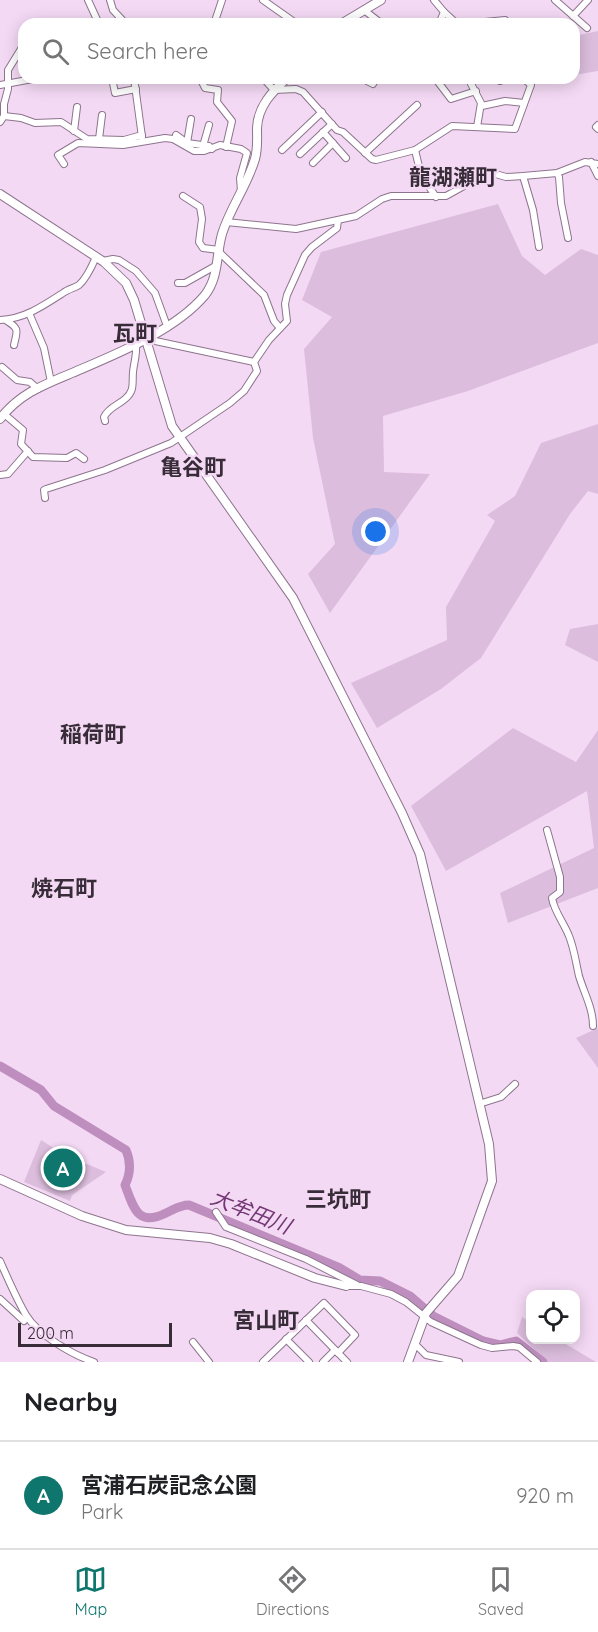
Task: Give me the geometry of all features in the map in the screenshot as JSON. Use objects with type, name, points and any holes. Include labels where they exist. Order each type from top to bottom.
[{"type":"street","points":[[88,0],[96,18]]},
{"type":"street","points":[[110,0],[113,10],[120,18]]},
{"type":"street","points":[[216,18],[222,0]]},
{"type":"street","points":[[263,0],[288,18]]},
{"type":"street","points":[[351,18],[381,0]]},
{"type":"street","points":[[434,0],[451,18]]},
{"type":"street","points":[[555,0],[576,18]]},
{"type":"street","points":[[573,16],[588,0]]},
{"type":"street","points":[[364,10],[374,18]]},
{"type":"street","points":[[442,18],[444,12]]},
{"type":"street","points":[[580,22],[588,28]]},
{"type":"street","points":[[18,53],[8,70],[2,119],[21,118],[35,123],[61,122],[87,139],[173,139],[194,151],[204,151],[220,146],[241,149],[247,153],[240,178],[241,192]]},
{"type":"street","points":[[0,85],[18,82]]},
{"type":"street","points":[[113,84],[115,93],[136,89]]},
{"type":"street","points":[[135,84],[142,138]]},
{"type":"street","points":[[203,84],[205,88],[218,90],[217,102],[232,121],[226,147]]},
{"type":"street","points":[[268,84],[274,90]]},
{"type":"street","points":[[4,415],[21,397],[146,339],[167,326],[205,295],[211,286],[226,222],[255,160],[261,110],[280,84]]},
{"type":"street","points":[[440,84],[451,99],[476,90]]},
{"type":"street","points":[[472,84],[482,106],[477,127]]},
{"type":"street","points":[[274,90],[296,89],[303,92],[337,130],[343,132],[372,159],[376,160],[415,150],[452,126],[515,129],[530,84]]},
{"type":"street","points":[[482,106],[505,101],[524,103]]},
{"type":"street","points":[[365,153],[417,105]]},
{"type":"street","points":[[74,131],[76,107]]},
{"type":"street","points":[[282,150],[322,112]]},
{"type":"street","points":[[99,139],[102,115]]},
{"type":"street","points":[[187,143],[191,119]]},
{"type":"street","points":[[300,153],[332,124]]},
{"type":"street","points":[[203,146],[209,125]]},
{"type":"street","points":[[323,132],[346,158]]},
{"type":"street","points":[[176,135],[187,143],[212,149]]},
{"type":"street","points":[[64,164],[58,155],[78,143],[123,145],[142,138]]},
{"type":"street","points":[[314,163],[333,143]]},
{"type":"street","points":[[415,150],[422,175],[436,197]]},
{"type":"street","points":[[226,222],[288,229],[338,220],[356,216],[382,199],[392,196],[446,196],[485,171],[506,177],[557,173],[585,162],[594,163],[598,176]]},
{"type":"street","points":[[557,173],[560,177],[561,203],[568,237]]},
{"type":"street","points":[[523,176],[533,210],[539,247]]},
{"type":"street","points":[[0,194],[100,259],[118,274],[130,290],[167,416],[179,438],[293,598],[416,844],[427,882],[490,1152],[492,1181],[458,1276],[424,1316],[408,1362]]},
{"type":"street","points":[[183,195],[200,207],[202,219],[199,242],[203,248],[218,250],[264,296],[274,321],[280,328]]},
{"type":"street","points":[[254,362],[269,340],[287,321],[285,304],[287,295],[305,255],[337,228],[338,220]]},
{"type":"street","points":[[3,321],[28,313],[79,285],[100,259]]},
{"type":"street","points":[[100,259],[119,260],[136,271],[155,293],[167,326]]},
{"type":"street","points":[[178,283],[185,283],[217,265]]},
{"type":"street","points":[[28,313],[44,348],[51,382]]},
{"type":"street","points":[[3,321],[16,327],[14,345]]},
{"type":"street","points":[[146,339],[254,362]]},
{"type":"street","points":[[105,421],[106,412],[127,398],[131,392],[137,357],[136,344]]},
{"type":"street","points":[[45,498],[44,490],[46,489],[105,470],[179,438],[244,391],[257,371],[254,362]]},
{"type":"street","points":[[2,367],[17,380],[30,382],[38,389]]},
{"type":"street","points":[[0,404],[4,415],[23,430],[21,444],[33,457],[67,458],[76,453],[84,459]]},
{"type":"street","points":[[0,475],[8,474],[27,451]]},
{"type":"street","points":[[547,830],[560,877],[560,892],[552,898],[553,906],[561,917],[570,938],[580,979],[593,1016],[593,1026]]},
{"type":"street","points":[[479,1104],[501,1097],[515,1084]]},
{"type":"street","points":[[0,1179],[82,1216],[126,1230],[210,1238],[231,1244],[315,1278],[346,1286],[361,1286]]},
{"type":"street","points":[[216,1212],[226,1227],[306,1259],[361,1286],[391,1294],[406,1302],[431,1322],[481,1345],[492,1348],[519,1347],[537,1362]]},
{"type":"street","points":[[0,1261],[30,1320],[48,1338],[84,1359],[94,1362]]},
{"type":"street","points":[[0,1299],[24,1321]]},
{"type":"street","points":[[266,1361],[324,1303],[355,1335],[323,1362]]},
{"type":"street","points":[[306,1320],[347,1362]]},
{"type":"street","points":[[286,1339],[309,1362]]},
{"type":"street","points":[[193,1342],[209,1362]]},
{"type":"street","points":[[415,1344],[426,1355],[459,1362]]},
{"type":"shaded area","points":[[598,31],[598,71],[580,74],[580,35]]},
{"type":"shaded area","points":[[498,204],[522,256],[545,275],[581,249],[598,255],[598,343],[468,391],[383,416],[384,472],[430,474],[330,613],[308,574],[335,544],[313,438],[304,349],[332,317],[302,300],[321,252]]},
{"type":"shaded area","points":[[598,424],[598,494],[588,491],[570,514],[481,658],[441,689],[377,728],[351,683],[447,640],[446,607],[495,521],[487,515],[515,496],[541,443]]},
{"type":"shaded area","points":[[598,624],[598,662],[565,645],[570,629]]},
{"type":"shaded area","points":[[513,728],[576,762],[598,730],[598,888],[508,923],[500,893],[594,848],[587,791],[446,871],[411,806]]},
{"type":"shaded area","points":[[598,1028],[598,1068],[576,1038]]},
{"type":"shaded area","points":[[41,1140],[79,1164],[87,1164],[106,1172],[72,1195],[70,1201],[24,1182]]},
{"type":"shaded area","points":[[522,1317],[526,1320],[526,1341],[517,1333]]},
{"type":"shaded area","points":[[529,1344],[566,1344],[596,1362],[548,1362]]},
{"type":"waterway","name":"大牟田川","points":[[0,1066],[41,1090],[54,1106],[126,1150],[130,1168],[125,1185],[131,1201],[143,1217],[157,1217],[180,1206],[189,1205],[340,1268],[360,1280],[380,1281],[410,1296],[433,1316],[483,1341],[500,1345],[516,1341],[543,1362]]},
{"type":"place","name":"宮浦石炭記念公園","points":[[63,1168]]},
{"type":"district","name":"龍湖瀬町","points":[[453,177]]},
{"type":"district","name":"瓦町","points":[[135,333]]},
{"type":"district","name":"亀谷町","points":[[193,467]]},
{"type":"district","name":"稲荷町","points":[[93,734]]},
{"type":"district","name":"焼石町","points":[[64,888]]},
{"type":"district","name":"三坑町","points":[[338,1199]]},
{"type":"district","name":"宮山町","points":[[266,1320]]}]
